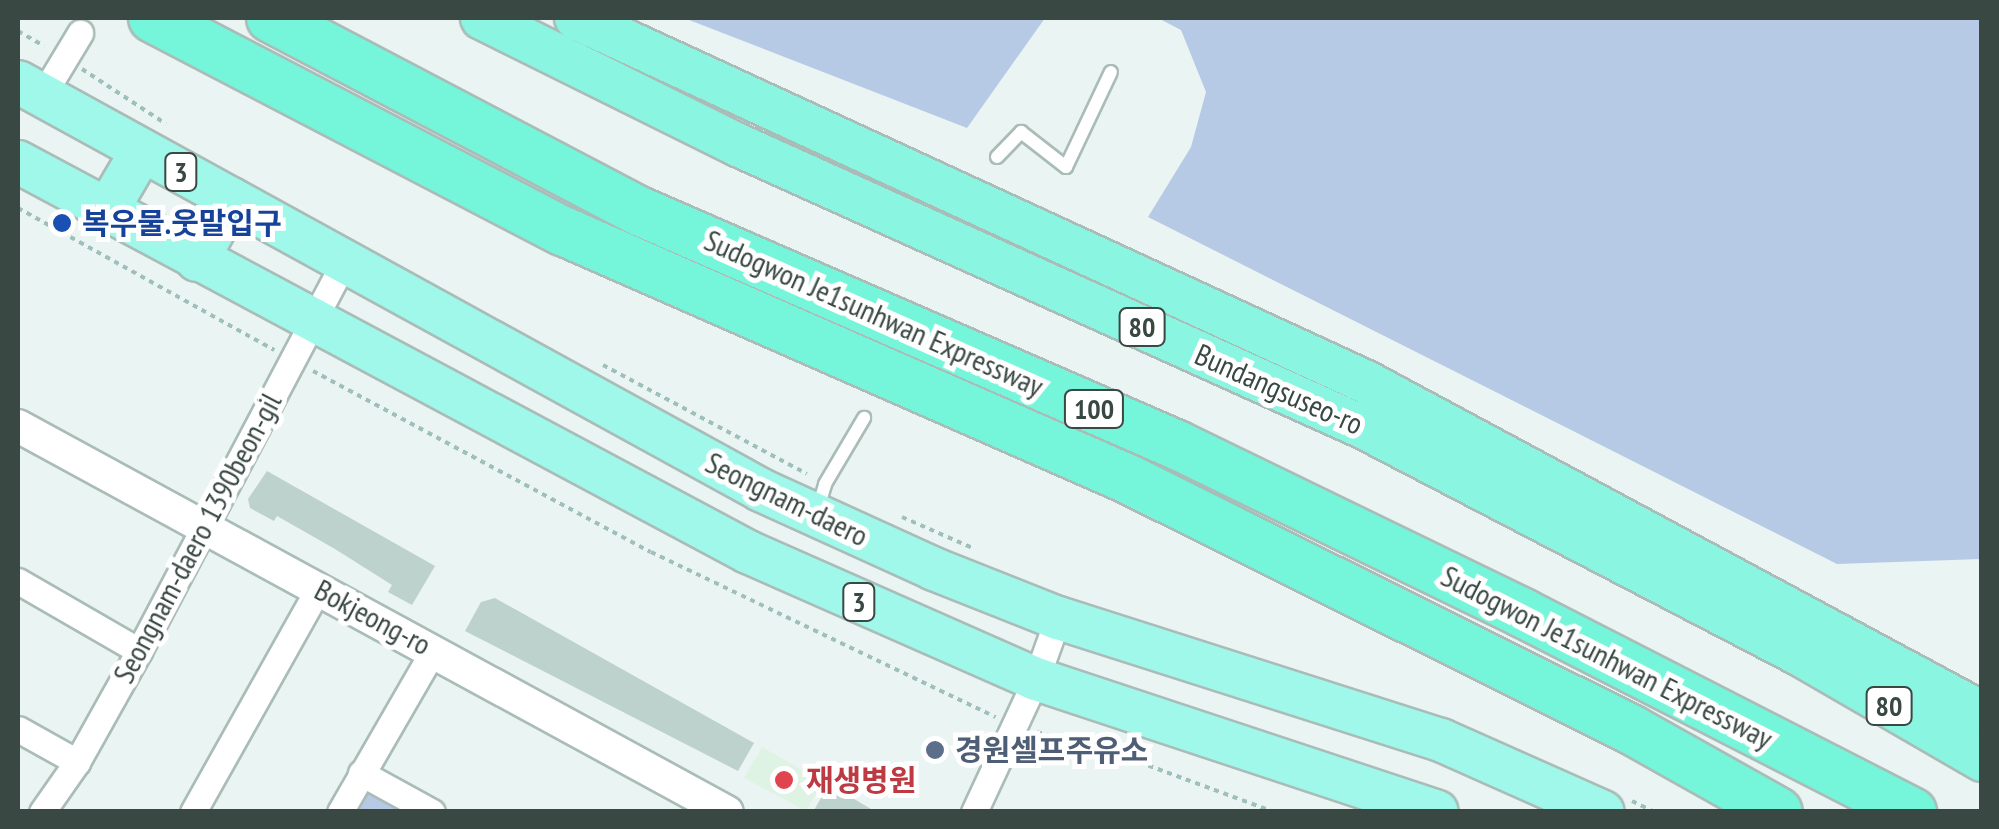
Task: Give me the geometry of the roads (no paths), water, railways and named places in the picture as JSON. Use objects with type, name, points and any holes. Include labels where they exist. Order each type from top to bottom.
[{"type":"highway","name":"Sudogwon Je1sunhwan Expressway","points":[[152,18],[563,230],[1146,488],[1632,730],[1778,812]]},
{"type":"highway","name":"Sudogwon Je1sunhwan Expressway","points":[[272,18],[639,210],[1177,445],[1523,613],[1912,812]]},
{"type":"highway","name":"Bundangsuseo-ro","points":[[482,18],[756,153],[1364,428],[1804,635]]},
{"type":"highway","name":"Bundangsuseo-ro","points":[[576,18],[1366,382],[1804,635]]},
{"type":"highway","name":"80","points":[[1804,635],[1982,713]]},
{"type":"highway","name":"80","points":[[1804,635],[1982,760]]},
{"type":"main road","name":"Seongnam-daero","points":[[30,89],[161,142],[231,199],[760,490],[821,499],[934,569],[1058,618],[1441,740],[1613,804]]},
{"type":"main road","points":[[106,212],[161,142]]},
{"type":"main road","name":"Seongnam-daero","points":[[18,162],[748,552],[1036,678],[1436,812]]},
{"type":"main road","points":[[197,260],[231,199]]},
{"type":"street","points":[[30,89],[66,58],[80,33]]},
{"type":"street","name":"Seongnam-daero 1390beon-gil","points":[[42,812],[76,762],[139,651],[345,261]]},
{"type":"street","name":"Bokjeong-ro","points":[[18,426],[434,649],[726,812]]},
{"type":"street","points":[[18,581],[139,651]]},
{"type":"street","points":[[193,812],[318,588]]},
{"type":"street","points":[[974,812],[1036,678],[1058,618]]},
{"type":"street","points":[[340,812],[434,649]]},
{"type":"street","points":[[18,729],[76,762]]},
{"type":"street","points":[[361,772],[432,812]]},
{"type":"lane","points":[[997,157],[1021,132],[1066,167],[1112,72]]},
{"type":"lane","points":[[821,499],[864,418]]},
{"type":"place","name":"복우물.웃말입구","points":[[62,223]]},
{"type":"place","name":"경원셀프주유소","points":[[935,750]]},
{"type":"place","name":"재생병원","points":[[784,780]]}]
